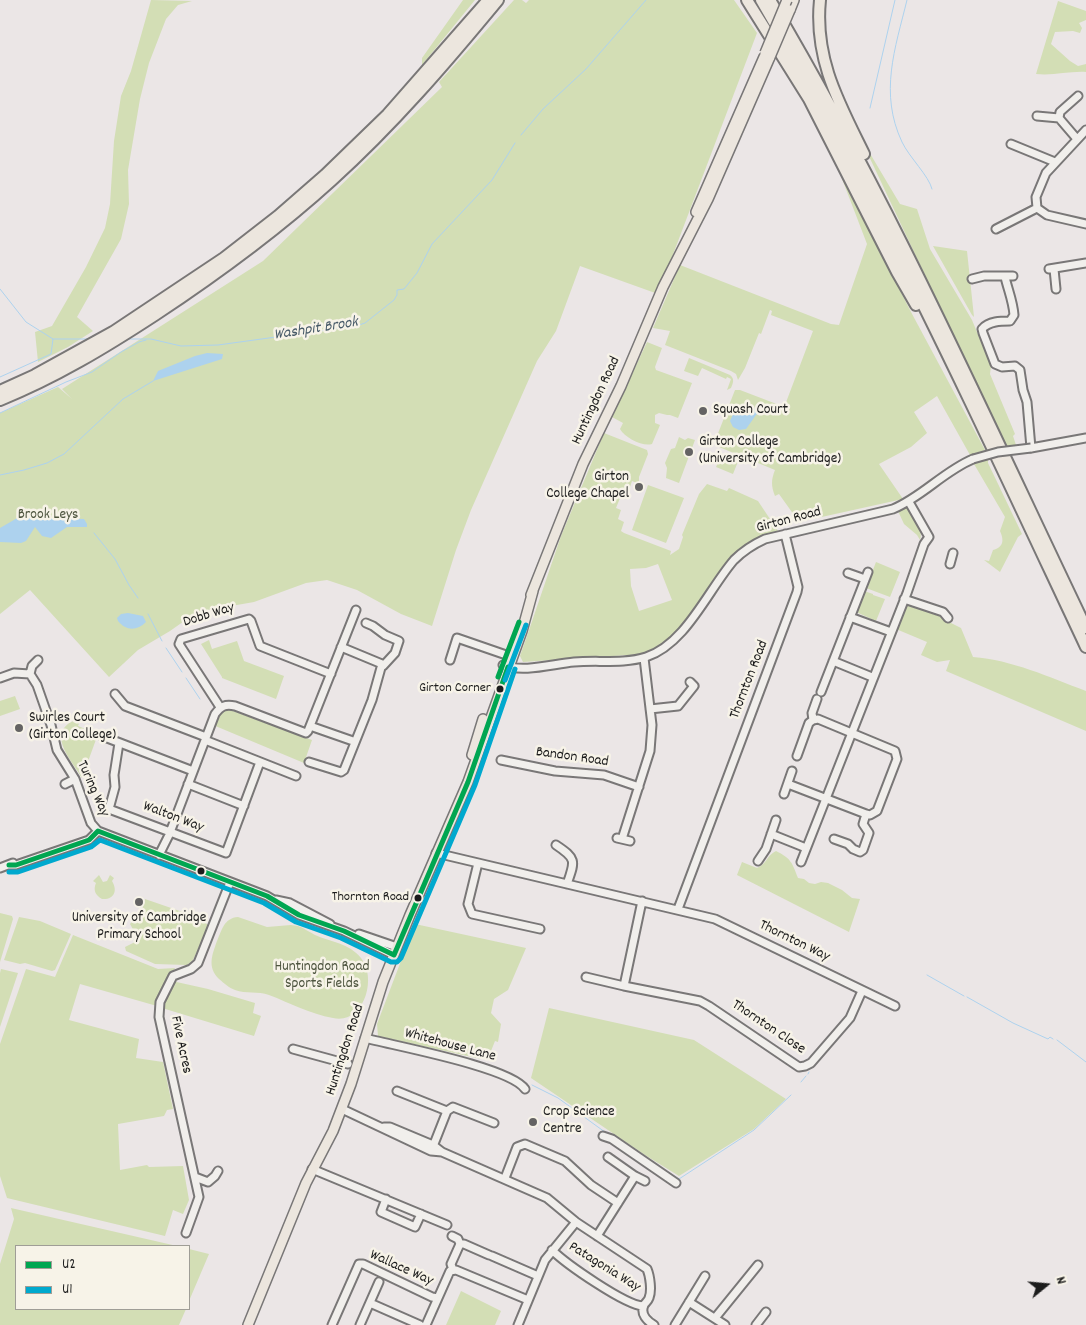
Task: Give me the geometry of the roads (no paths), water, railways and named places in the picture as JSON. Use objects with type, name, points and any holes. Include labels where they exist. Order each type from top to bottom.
[{"type":"highway","points":[[463,30],[470,14],[481,0]]},
{"type":"highway","points":[[0,391],[35,375],[112,332],[189,282],[265,226],[325,175],[387,115],[488,0]]},
{"type":"highway","points":[[0,400],[36,384],[110,344],[198,286],[269,234],[332,180],[387,127],[498,0]]},
{"type":"highway","points":[[464,41],[480,29],[508,0]]},
{"type":"highway","points":[[747,0],[810,99],[897,272],[914,302],[936,332]]},
{"type":"highway","points":[[753,0],[777,34],[787,44]]},
{"type":"highway","points":[[760,0],[827,115],[936,332],[1086,646]]},
{"type":"highway","points":[[770,0],[811,71],[886,211],[1086,628]]},
{"type":"highway","points":[[820,0],[821,45],[829,79],[873,174],[886,211]]},
{"type":"main road","name":"Huntingdon Road","points":[[768,55],[787,0]]},
{"type":"main road","name":"Huntingdon Road","points":[[248,1325],[312,1169],[333,1131],[352,1084],[383,982],[436,853],[468,782],[476,740],[583,464],[621,386],[664,286],[694,227],[693,221],[794,0]]},
{"type":"street","points":[[1059,118],[1060,112],[1078,96]]},
{"type":"street","points":[[1036,116],[1059,118],[1077,139]]},
{"type":"street","points":[[1086,130],[1055,162],[1040,184],[1036,197],[1037,208],[1046,215],[1086,224]]},
{"type":"street","points":[[1012,144],[1055,162]]},
{"type":"street","points":[[996,229],[1037,208]]},
{"type":"street","points":[[1056,289],[1052,269],[1086,262]]},
{"type":"street","points":[[972,279],[984,276],[1009,276],[1009,294],[1014,304],[1014,315],[1010,320],[985,325],[982,328],[982,332],[995,364],[1002,367],[1015,366],[1020,370],[1027,402],[1030,448]]},
{"type":"street","name":"Girton Road","points":[[506,666],[515,669],[573,662],[644,658],[656,654],[681,633],[735,559],[753,545],[785,534],[893,509],[909,502],[945,475],[973,459],[998,452],[1086,438]]},
{"type":"street","points":[[801,862],[924,544],[929,536],[909,502]]},
{"type":"street","name":"Thornton Road","points":[[678,909],[798,592],[785,534]]},
{"type":"street","points":[[950,564],[953,553]]},
{"type":"street","points":[[822,692],[868,572]]},
{"type":"street","points":[[848,573],[864,580]]},
{"type":"street","points":[[904,599],[942,612],[948,618]]},
{"type":"street","points":[[159,855],[215,714],[220,707],[227,705],[235,706],[306,733],[356,610]]},
{"type":"street","points":[[850,617],[891,632]]},
{"type":"street","name":"Dobb Way","points":[[220,707],[179,644],[181,639],[249,619],[260,646],[331,674]]},
{"type":"street","points":[[309,762],[337,772],[344,770],[372,700],[383,666],[395,653],[399,643],[397,639],[385,635],[366,623]]},
{"type":"street","points":[[450,660],[457,638],[509,656]]},
{"type":"street","points":[[342,647],[381,662],[383,666]]},
{"type":"street","points":[[623,839],[650,750],[652,725],[644,658]]},
{"type":"street","points":[[0,678],[14,673],[30,674],[32,666],[38,660]]},
{"type":"street","points":[[833,661],[872,677]]},
{"type":"street","name":"Turing Way","points":[[30,674],[37,685],[52,725],[57,750],[75,779],[91,823],[98,831]]},
{"type":"street","points":[[650,709],[678,706],[694,686],[690,682]]},
{"type":"street","points":[[114,694],[125,706],[296,776]]},
{"type":"street","points":[[813,720],[812,713],[817,699]]},
{"type":"street","points":[[788,784],[870,815],[877,811],[897,756],[893,749],[818,719],[809,723],[797,756]]},
{"type":"street","points":[[310,726],[350,741],[356,740]]},
{"type":"street","points":[[102,736],[193,771]]},
{"type":"street","name":"Walton Way","points":[[119,743],[114,775],[115,787],[110,809],[226,853],[244,806]]},
{"type":"street","name":"Bandon Road","points":[[501,760],[555,771],[604,775],[639,787]]},
{"type":"street","points":[[188,784],[244,806],[260,762]]},
{"type":"street","points":[[784,794],[792,771]]},
{"type":"street","points":[[65,784],[75,779]]},
{"type":"street","points":[[834,839],[848,844],[856,851],[863,850],[868,836],[863,821],[866,814]]},
{"type":"street","points":[[758,861],[766,849],[776,820]]},
{"type":"street","points":[[0,868],[16,865],[89,840],[98,831],[274,899],[290,903],[328,922],[331,926],[396,951]]},
{"type":"street","points":[[771,834],[806,848]]},
{"type":"street","points":[[556,846],[570,854],[573,859],[573,867],[567,884]]},
{"type":"street","points":[[436,853],[678,909]]},
{"type":"street","points":[[478,863],[468,904],[472,914],[540,929]]},
{"type":"street","name":"Five Acres","points":[[186,1233],[199,1197],[159,1017],[160,1002],[173,976],[191,969],[202,956],[230,882]]},
{"type":"street","points":[[624,986],[642,901]]},
{"type":"street","name":"Thornton Way","points":[[678,909],[715,919],[895,1006]]},
{"type":"street","name":"Thornton Close","points":[[586,977],[700,1001],[799,1068],[811,1063],[850,1018],[862,991]]},
{"type":"street","name":"Whitehouse Lane","points":[[365,1038],[498,1073],[522,1084],[525,1089]]},
{"type":"street","points":[[292,1049],[348,1064]]},
{"type":"street","points":[[396,1091],[447,1111]]},
{"type":"street","points":[[432,1148],[447,1111],[453,1107],[494,1123]]},
{"type":"street","points":[[342,1109],[387,1130],[505,1178],[546,1198],[576,1222],[647,1269],[650,1293],[643,1306],[643,1312],[646,1320],[654,1325]]},
{"type":"street","points":[[604,1136],[612,1139],[676,1183]]},
{"type":"street","points":[[505,1178],[517,1147],[525,1144],[565,1161],[591,1185],[618,1204]]},
{"type":"street","points":[[608,1157],[645,1181]]},
{"type":"street","points":[[312,1169],[447,1225]]},
{"type":"street","points":[[196,1177],[208,1182],[218,1171]]},
{"type":"street","points":[[597,1236],[635,1176]]},
{"type":"street","points":[[386,1199],[381,1212],[415,1227],[421,1214]]},
{"type":"street","points":[[518,1325],[538,1276],[552,1250],[576,1222]]},
{"type":"street","points":[[452,1236],[458,1239],[460,1244]]},
{"type":"street","points":[[460,1244],[464,1244],[538,1276]]},
{"type":"street","points":[[460,1244],[451,1264],[453,1270],[528,1300]]},
{"type":"street","name":"Patagonia Way","points":[[552,1250],[563,1261],[624,1300],[638,1306],[643,1306]]},
{"type":"street","name":"Wallace Way","points":[[332,1325],[359,1264],[363,1264],[432,1297],[438,1298]]},
{"type":"street","points":[[715,1318],[758,1265]]},
{"type":"street","points":[[426,1325],[450,1271],[453,1270]]},
{"type":"street","points":[[675,1325],[705,1276]]},
{"type":"street","points":[[360,1325],[380,1282]]},
{"type":"street","points":[[689,1302],[725,1325]]},
{"type":"street","points":[[370,1303],[420,1325]]},
{"type":"street","points":[[756,1325],[766,1312]]},
{"type":"water","points":[[207,353],[223,354],[222,359],[153,381],[158,371]]},
{"type":"water","points":[[742,408],[748,413],[753,408],[762,411],[756,415],[746,429],[739,430],[733,427],[730,421],[734,412]]},
{"type":"water","points":[[19,517],[84,519],[87,527],[67,527],[51,538],[42,536],[35,527],[26,541],[21,543],[0,542],[0,528]]},
{"type":"water","points":[[128,613],[143,616],[146,622],[132,629],[124,627],[117,618],[121,614]]},
{"type":"waterway","name":"Washpit Brook","points":[[521,135],[543,109],[586,69],[646,0]]},
{"type":"waterway","points":[[870,108],[895,0]]},
{"type":"waterway","points":[[907,0],[891,71],[891,106],[902,142],[927,178],[932,189]]},
{"type":"waterway","name":"Washpit Brook","points":[[126,339],[151,339],[181,346],[218,345],[356,326],[365,323],[394,300],[397,290],[404,289],[417,273],[432,244],[492,180],[515,143]]},
{"type":"waterway","name":"Washpit Brook","points":[[0,289],[26,322],[53,339],[51,354],[0,377]]},
{"type":"waterway","name":"Washpit Brook","points":[[53,339],[89,339]]},
{"type":"waterway","name":"Washpit Brook","points":[[0,413],[92,372],[121,352],[146,340]]},
{"type":"waterway","points":[[0,475],[47,463],[64,454],[123,399],[153,381]]},
{"type":"waterway","points":[[94,533],[115,559],[138,598]]},
{"type":"waterway","points":[[148,614],[162,641]]},
{"type":"waterway","points":[[166,648],[182,672]]},
{"type":"waterway","points":[[186,678],[200,699]]},
{"type":"waterway","points":[[927,975],[964,996]]},
{"type":"waterway","points":[[967,997],[1013,1023],[1048,1039],[1050,1037],[1053,1039]]},
{"type":"waterway","points":[[1057,1040],[1086,1062]]},
{"type":"waterway","points":[[801,1082],[806,1076]]},
{"type":"waterway","points":[[532,1085],[558,1098],[609,1135]]},
{"type":"waterway","points":[[646,1158],[679,1179],[754,1130],[791,1095]]},
{"type":"place","name":"Squash Court","points":[[703,411]]},
{"type":"place","name":"Girton College (University of Cambridge)","points":[[689,452]]},
{"type":"place","name":"Girton College Chapel","points":[[639,487]]},
{"type":"place","name":"Girton Corner","points":[[500,689]]},
{"type":"place","name":"Swirles Court (Girton College)","points":[[19,728]]},
{"type":"place","name":"Thornton Road","points":[[418,898]]},
{"type":"place","name":"University of Cambridge Primary School","points":[[139,902]]},
{"type":"place","name":"Crop Science Centre","points":[[533,1122]]},
{"type":"park label","name":"Brook Leys","points":[[48,516]]},
{"type":"park label","name":"Huntingdon Road Sports Fields","points":[[322,976]]}]
